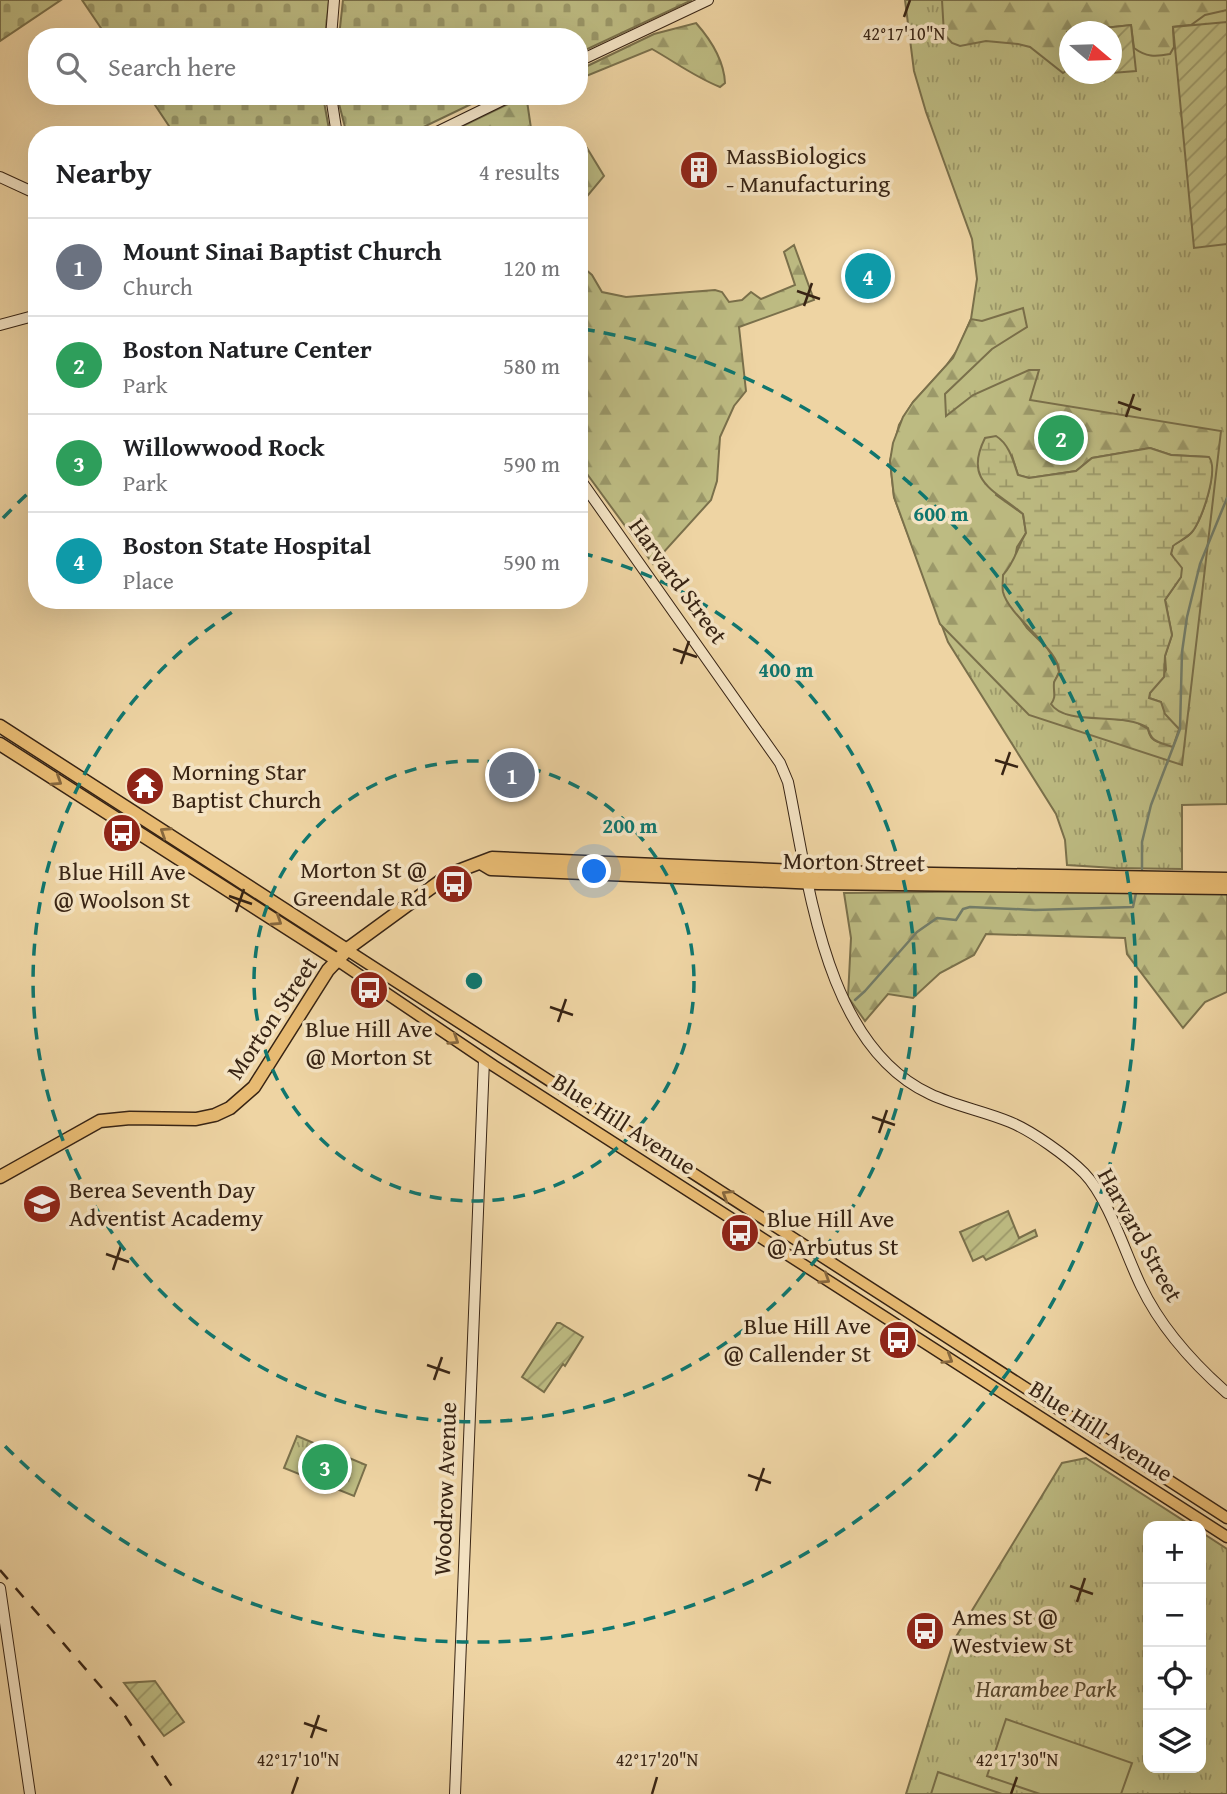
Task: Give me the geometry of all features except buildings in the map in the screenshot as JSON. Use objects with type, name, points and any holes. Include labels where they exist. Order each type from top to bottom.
[{"type":"highway","name":"Blue Hill Avenue","points":[[0,726],[347,950]]},
{"type":"highway","name":"Blue Hill Avenue","points":[[0,744],[337,960]]},
{"type":"highway","name":"Morton Street","points":[[1,1176],[100,1121],[130,1118],[196,1119],[218,1114],[235,1104],[257,1084],[327,973],[347,950],[450,874],[481,863],[491,869],[808,877],[1226,880]]},
{"type":"main road","points":[[332,28],[334,0]]},
{"type":"main road","points":[[588,57],[708,0]]},
{"type":"main road","points":[[332,105],[336,126]]},
{"type":"main road","points":[[450,126],[493,105]]},
{"type":"main road","points":[[0,177],[28,190]]},
{"type":"main road","points":[[0,325],[28,317]]},
{"type":"main road","name":"Harvard Street","points":[[588,491],[780,763],[788,782],[808,877],[837,988],[848,1012],[866,1038],[886,1062],[916,1087],[941,1099],[1014,1123],[1083,1172],[1098,1193],[1143,1291],[1155,1311],[1186,1352],[1227,1393]]},
{"type":"main road","name":"Blue Hill Avenue","points":[[347,950],[1227,1518]]},
{"type":"main road","name":"Blue Hill Avenue","points":[[337,960],[484,1060],[1227,1537]]},
{"type":"main road","points":[[482,1037],[484,1060]]},
{"type":"main road","name":"Woodrow Avenue","points":[[454,1794],[484,1060]]},
{"type":"main road","points":[[582,1123],[594,1110]]},
{"type":"main road","points":[[650,1166],[659,1152]]},
{"type":"main road","points":[[890,1322],[900,1307]]},
{"type":"main road","points":[[1036,1415],[1045,1400]]},
{"type":"main road","points":[[1071,1438],[1081,1423]]},
{"type":"main road","points":[[0,1590],[30,1794]]},
{"type":"green space","points":[[0,0],[61,0],[0,41]]},
{"type":"green space","points":[[82,0],[329,0],[326,28],[101,28]]},
{"type":"green space","points":[[343,0],[692,0],[588,49],[588,28],[340,28]]},
{"type":"green space","points":[[905,0],[1227,0],[1227,804],[1182,805],[1182,869],[1067,865],[1065,840],[1056,814],[948,642],[894,497],[890,461],[899,425],[913,402],[958,349],[971,319],[977,279],[972,239],[914,71]]},
{"type":"green space","points":[[942,0],[1227,0],[1227,10],[1205,15],[1191,25],[1173,27],[1174,47],[1170,54],[1165,55],[1147,55],[1134,48],[1131,25],[1122,26],[1122,21],[1059,21],[1059,70],[1030,47],[986,41],[960,46],[952,43],[944,34]]},
{"type":"green space","points":[[1227,22],[1227,244],[1194,248],[1173,27]]},
{"type":"green space","points":[[696,23],[712,43],[725,83],[720,87],[652,49],[588,75],[588,66],[654,34]]},
{"type":"green space","points":[[1131,25],[1136,71],[1122,72],[1122,26]]},
{"type":"green space","points":[[155,105],[325,105],[328,126],[169,126]]},
{"type":"green space","points":[[339,105],[469,105],[426,126],[345,126]]},
{"type":"green space","points":[[506,105],[528,105],[531,126],[463,126]]},
{"type":"green space","points":[[588,150],[604,176],[588,195]]},
{"type":"green space","points":[[794,245],[814,300],[739,327],[746,391],[734,406],[720,437],[717,481],[711,500],[653,564],[588,475],[588,272],[602,292],[626,297],[715,290],[722,292],[729,302],[742,300],[751,292],[761,299],[795,285],[784,252]]},
{"type":"green space","points":[[1023,308],[1027,327],[992,349],[945,394],[946,416],[973,395],[1029,370],[1039,370],[1030,400],[1221,431],[1182,765],[1029,715],[940,624],[894,497],[890,461],[893,443],[903,417],[953,358],[971,319],[982,321]],"holes":[[[1150,448],[1171,455],[1208,457],[1212,472],[1208,494],[1196,526],[1188,536],[1173,545],[1171,553],[1181,577],[1165,600],[1172,635],[1165,656],[1166,670],[1149,698],[1161,702],[1164,714],[1179,729],[1162,743],[1154,740],[1148,729],[1134,721],[1066,714],[1055,699],[1054,683],[1059,672],[1057,663],[1012,606],[1017,547],[1026,533],[1023,514],[996,495],[1012,456],[1018,475],[1029,478],[1076,471],[1092,458]]]},
{"type":"green space","points":[[996,436],[1007,448],[1018,475],[1029,478],[1076,471],[1092,458],[1150,448],[1171,455],[1209,457],[1212,463],[1211,483],[1200,517],[1190,534],[1173,546],[1171,554],[1182,568],[1181,577],[1165,600],[1172,635],[1165,656],[1164,677],[1149,698],[1161,702],[1165,714],[1179,729],[1173,747],[1154,739],[1148,728],[1138,723],[1069,715],[1058,711],[1051,704],[1054,682],[1059,673],[1058,664],[1007,602],[1003,592],[1003,575],[1026,533],[1023,514],[985,484],[980,475],[979,453],[985,438]]},
{"type":"green space","points":[[1015,891],[1227,894],[1227,992],[1205,1002],[1183,1028],[1127,954],[1125,938],[986,934],[974,955],[940,973],[913,998],[888,994],[865,1021],[848,997],[851,938],[844,893]]},
{"type":"green space","points":[[1008,1211],[1019,1238],[1035,1230],[1037,1236],[986,1260],[983,1256],[973,1261],[960,1232]]},
{"type":"green space","points":[[557,1323],[583,1337],[544,1392],[522,1377]]},
{"type":"green space","points":[[297,1436],[366,1465],[354,1496],[284,1468]]},
{"type":"green space","name":"Harambee Park","points":[[1086,1458],[1184,1521],[1143,1521],[1143,1773],[1206,1773],[1206,1535],[1227,1549],[1227,1794],[906,1794],[954,1640],[1062,1463]]},
{"type":"green space","points":[[155,1681],[184,1722],[164,1736],[124,1683]]},
{"type":"green space","points":[[1006,1719],[1132,1763],[1121,1794],[1040,1794],[987,1776]]},
{"type":"green space","points":[[938,1772],[1002,1794],[931,1794]]},
{"type":"waterway","points":[[1142,869],[1142,842],[1151,805],[1180,729],[1182,652],[1187,617],[1200,564],[1227,498]]},
{"type":"waterway","points":[[855,1000],[917,932],[937,918],[956,920],[963,909],[970,907],[1035,910],[1133,907],[1136,893]]},
{"type":"railway","points":[[0,1570],[121,1710],[177,1794]]},
{"type":"place","name":"MassBiologics - Manufacturing","points":[[699,170]]},
{"type":"place","name":"Boston State Hospital","points":[[868,276]]},
{"type":"place","name":"Boston Nature Center","points":[[1061,438]]},
{"type":"place","name":"Mount Sinai Baptist Church","points":[[512,775]]},
{"type":"place","name":"Morning Star Baptist Church","points":[[145,786]]},
{"type":"place","name":"Blue Hill Ave @ Woolson St","points":[[122,833]]},
{"type":"place","name":"Morton St @ Greendale Rd","points":[[454,884]]},
{"type":"place","name":"Blue Hill Ave @ Morton St","points":[[369,990]]},
{"type":"place","name":"Berea Seventh Day Adventist Academy","points":[[42,1204]]},
{"type":"place","name":"Blue Hill Ave @ Arbutus St","points":[[740,1233]]},
{"type":"place","name":"Blue Hill Ave @ Callender St","points":[[898,1340]]},
{"type":"place","name":"Willowwood Rock","points":[[325,1467]]},
{"type":"place","name":"Ames St @ Westview St","points":[[925,1631]]}]
